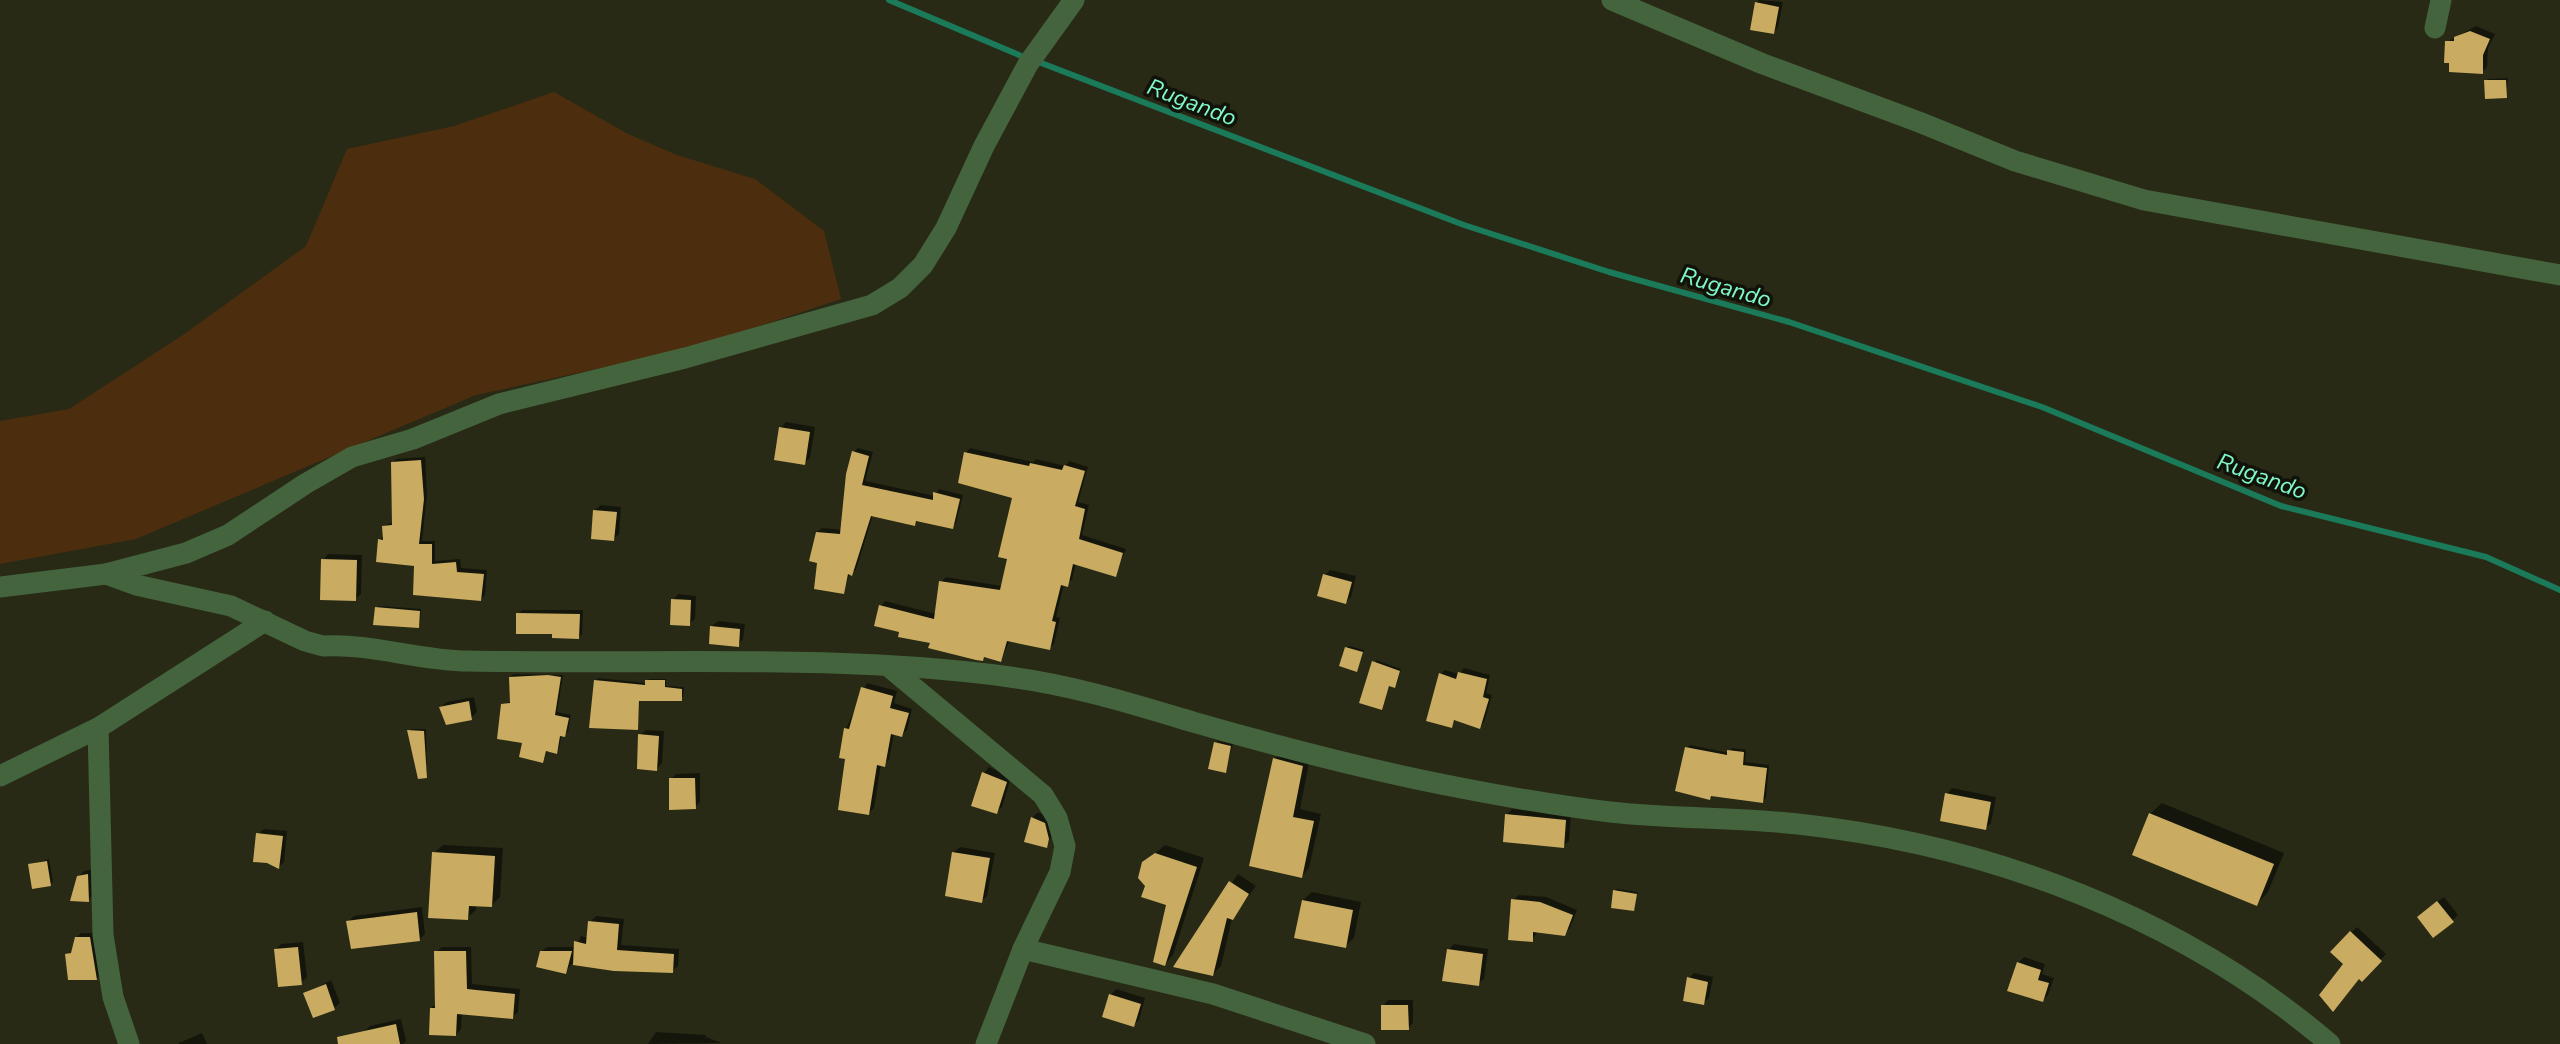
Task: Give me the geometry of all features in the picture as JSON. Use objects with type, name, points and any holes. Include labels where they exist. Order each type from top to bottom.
[{"type":"street","points":[[0,587],[106,574],[186,553],[228,535],[304,484],[352,457],[413,439],[499,404],[834,317],[872,304],[900,288],[923,265],[946,229],[984,146],[1028,64],[1074,0]]},
{"type":"street","points":[[1612,0],[1763,64],[2015,161],[2144,200],[2560,275]]},
{"type":"street","points":[[2435,28],[2441,0]]},
{"type":"street","points":[[106,574],[136,585],[231,606],[313,645],[462,662],[888,666],[1011,677],[1070,689],[1331,760],[1498,795],[1613,812],[1802,824],[1996,862],[2115,908],[2185,943],[2251,985],[2330,1044]]},
{"type":"street","points":[[0,776],[98,728],[265,621]]},
{"type":"street","points":[[888,666],[1043,795],[1057,818],[1065,846],[1060,872],[1024,949],[986,1044]]},
{"type":"street","points":[[98,728],[103,935],[113,997],[129,1044]]},
{"type":"street","points":[[1024,949],[1213,994],[1365,1044]]},
{"type":"shaded area","points":[[554,92],[628,134],[677,155],[755,179],[824,231],[841,299],[690,349],[476,395],[136,539],[0,564],[0,421],[69,409],[183,335],[306,246],[347,149],[454,126]]},
{"type":"building","points":[[1755,2],[1779,7],[1774,34],[1750,30]]},
{"type":"building","points":[[2470,31],[2490,39],[2483,55],[2483,74],[2449,72],[2449,63],[2444,63],[2445,41],[2454,41],[2454,37]]},
{"type":"building","points":[[2484,80],[2506,80],[2507,98],[2485,99]]},
{"type":"building","points":[[779,427],[810,432],[805,465],[774,460]]},
{"type":"building","points":[[852,451],[869,456],[862,485],[933,500],[933,492],[960,499],[953,529],[916,521],[915,526],[871,516],[852,576],[848,574],[844,594],[814,589],[817,563],[809,561],[816,532],[840,534],[846,474]]},
{"type":"building","points":[[964,452],[1029,466],[1030,463],[1062,470],[1064,465],[1085,471],[1075,506],[1085,509],[1079,539],[1123,553],[1116,577],[1073,564],[1068,587],[1061,585],[1052,621],[1056,622],[1050,650],[1007,641],[1001,662],[984,657],[983,661],[928,648],[930,643],[898,637],[899,632],[874,626],[879,605],[934,619],[939,581],[1000,590],[1007,559],[998,557],[1012,498],[958,483]]},
{"type":"building","points":[[421,460],[424,499],[419,544],[432,544],[432,564],[456,562],[457,572],[484,574],[481,601],[413,595],[414,566],[376,562],[378,539],[383,540],[382,526],[392,525],[391,462]]},
{"type":"building","points":[[593,510],[617,512],[614,541],[591,539]]},
{"type":"building","points":[[321,559],[357,560],[356,601],[320,600]]},
{"type":"building","points":[[1323,574],[1352,582],[1346,604],[1317,596]]},
{"type":"building","points":[[671,599],[691,600],[690,626],[670,625]]},
{"type":"building","points":[[375,607],[420,611],[419,628],[373,625]]},
{"type":"building","points":[[516,613],[580,614],[579,639],[552,638],[552,634],[516,634]]},
{"type":"building","points":[[710,626],[740,629],[739,647],[709,644]]},
{"type":"building","points":[[1345,647],[1363,652],[1357,672],[1339,666]]},
{"type":"building","points":[[1372,661],[1400,671],[1395,688],[1389,686],[1382,710],[1359,703]]},
{"type":"building","points":[[1458,672],[1487,679],[1483,697],[1489,699],[1480,729],[1454,720],[1452,728],[1426,721],[1439,673],[1456,679]]},
{"type":"building","points":[[509,677],[561,677],[555,715],[569,718],[565,737],[560,736],[557,754],[546,751],[543,763],[519,757],[522,743],[497,739],[501,704],[510,703]]},
{"type":"building","points":[[594,680],[645,685],[645,680],[665,680],[665,687],[682,689],[682,701],[639,701],[638,730],[589,728]]},
{"type":"building","points":[[861,687],[893,696],[890,708],[909,713],[902,737],[891,734],[885,767],[877,765],[869,815],[838,810],[845,759],[839,758],[844,728],[849,729]]},
{"type":"building","points":[[469,701],[472,720],[446,725],[439,707]]},
{"type":"building","points":[[407,730],[424,731],[427,778],[418,779]]},
{"type":"building","points":[[638,734],[659,736],[657,771],[637,769]]},
{"type":"building","points":[[1214,742],[1231,746],[1226,773],[1208,769]]},
{"type":"building","points":[[1685,747],[1727,755],[1727,750],[1744,752],[1743,765],[1767,768],[1763,803],[1711,796],[1710,800],[1675,791]]},
{"type":"building","points":[[1273,758],[1303,766],[1293,817],[1314,821],[1302,878],[1249,866]]},
{"type":"building","points":[[982,772],[1007,782],[997,814],[971,806]]},
{"type":"building","points":[[669,778],[695,778],[696,809],[669,810]]},
{"type":"building","points":[[1945,793],[1991,802],[1986,830],[1940,821]]},
{"type":"building","points":[[2149,813],[2274,864],[2257,906],[2132,855]]},
{"type":"building","points":[[1505,814],[1566,820],[1564,848],[1503,842]]},
{"type":"building","points":[[1031,817],[1045,823],[1049,839],[1047,848],[1024,842]]},
{"type":"building","points":[[256,833],[283,836],[279,869],[267,863],[253,862]]},
{"type":"building","points":[[432,852],[495,856],[492,907],[469,906],[468,920],[428,918]]},
{"type":"building","points":[[952,852],[990,858],[982,903],[945,896]]},
{"type":"building","points":[[1155,853],[1197,867],[1165,966],[1153,962],[1166,905],[1141,897],[1145,886],[1138,878],[1142,862]]},
{"type":"building","points":[[47,861],[51,886],[32,889],[28,864]]},
{"type":"building","points":[[88,874],[89,902],[70,901],[77,876]]},
{"type":"building","points":[[1229,881],[1249,894],[1233,920],[1227,918],[1213,976],[1173,967]]},
{"type":"building","points":[[1613,890],[1637,894],[1634,911],[1611,908]]},
{"type":"building","points":[[1511,899],[1540,902],[1573,915],[1565,936],[1533,932],[1533,942],[1508,940]]},
{"type":"building","points":[[1302,900],[1353,910],[1346,948],[1294,938]]},
{"type":"building","points":[[2437,901],[2454,922],[2433,938],[2417,917]]},
{"type":"building","points":[[417,912],[420,941],[351,949],[346,921]]},
{"type":"building","points":[[588,921],[619,924],[617,950],[674,954],[673,973],[614,971],[573,965],[574,941],[586,944]]},
{"type":"building","points":[[2350,931],[2382,961],[2362,982],[2359,979],[2333,1012],[2319,995],[2343,964],[2330,952]]},
{"type":"building","points":[[75,937],[90,937],[97,980],[68,980],[65,954],[71,953]]},
{"type":"building","points":[[298,947],[302,985],[278,987],[274,949]]},
{"type":"building","points":[[1447,949],[1483,954],[1479,986],[1442,981]]},
{"type":"building","points":[[434,951],[466,951],[467,989],[515,994],[513,1019],[457,1014],[456,1036],[429,1035],[430,1008],[435,1008]]},
{"type":"building","points":[[540,951],[572,951],[566,974],[536,967]]},
{"type":"building","points":[[2017,962],[2041,970],[2038,980],[2049,983],[2043,1002],[2007,991]]},
{"type":"building","points":[[1687,977],[1708,982],[1704,1005],[1683,1001]]},
{"type":"building","points":[[326,984],[335,1010],[313,1018],[303,993]]},
{"type":"building","points":[[1109,994],[1141,1004],[1134,1027],[1102,1017]]},
{"type":"building","points":[[1381,1005],[1408,1005],[1409,1030],[1381,1030]]},
{"type":"building","points":[[396,1024],[400,1044],[338,1044],[337,1037]]},
{"type":"waterway","name":"Rugando","points":[[889,0],[1026,58]]},
{"type":"waterway","name":"Rugando","points":[[1036,61],[1464,225],[1609,272],[1789,322],[2042,407],[2281,506],[2486,557],[2560,590]]}]
